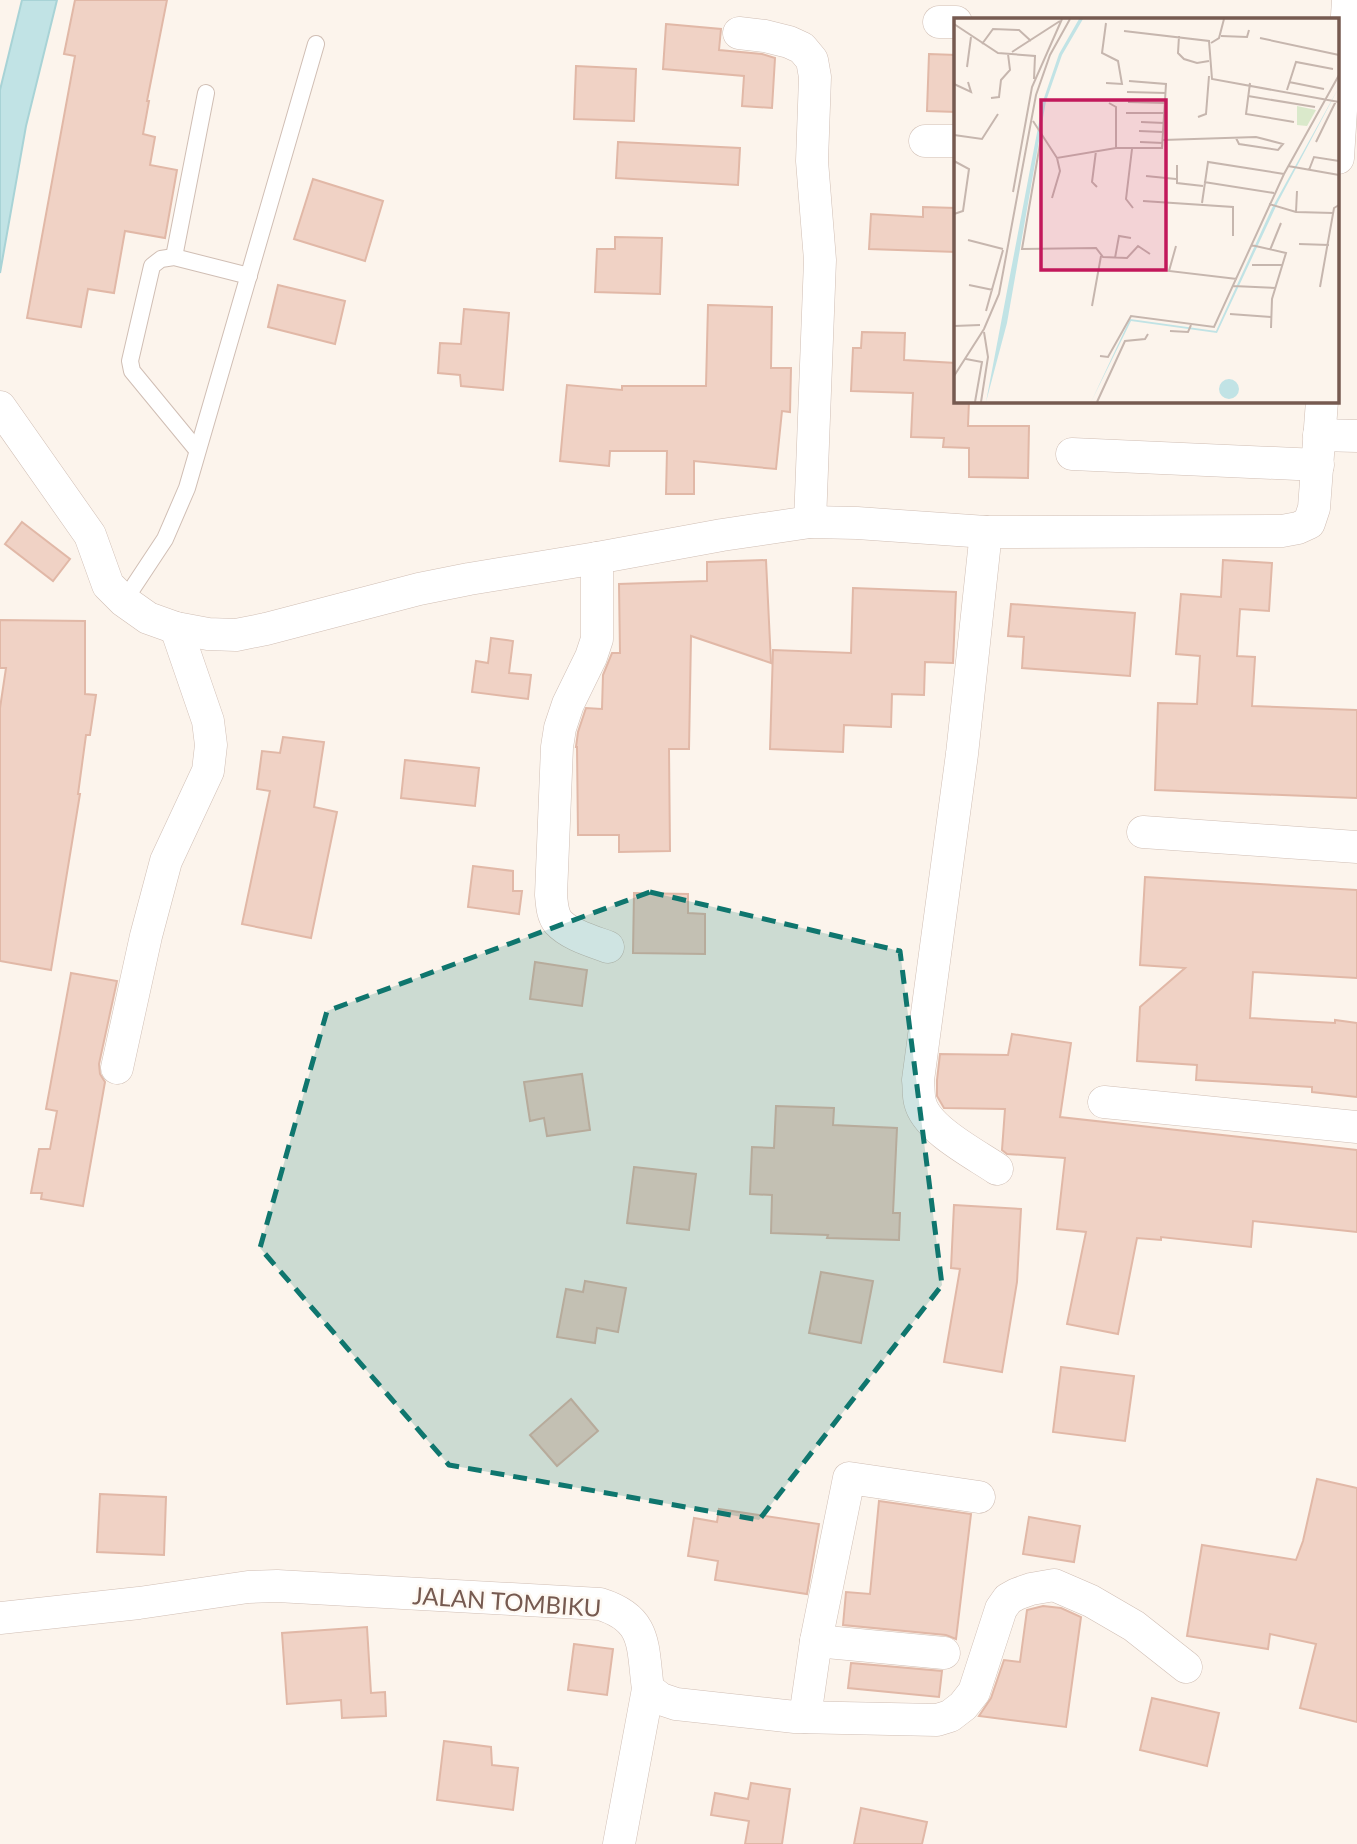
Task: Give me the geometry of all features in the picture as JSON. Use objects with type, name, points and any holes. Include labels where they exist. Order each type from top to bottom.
[{"type":"street","points":[[1340,93],[1342,38],[1348,0]]},
{"type":"street","points":[[739,33],[765,36],[802,48],[812,60],[815,77],[812,161],[820,260],[810,522]]},
{"type":"street","points":[[925,141],[954,141]]},
{"type":"street","points":[[3,412],[90,535],[108,585],[124,601],[148,618],[176,628],[208,634],[236,635],[469,579],[810,522],[986,532],[1282,531],[1298,528],[1309,523],[1314,508],[1322,402]]},
{"type":"street","points":[[0,449],[3,412]]},
{"type":"street","points":[[1072,454],[1318,450],[1357,436]]},
{"type":"street","points":[[986,532],[962,754],[918,1080],[920,1103],[928,1118],[943,1132],[997,1169]]},
{"type":"street","points":[[597,558],[597,639],[592,657],[568,705],[560,727],[557,747],[551,895],[557,921],[566,929],[608,947]]},
{"type":"street","points":[[117,1068],[146,936],[166,861],[208,771],[211,745],[208,721],[176,628]]},
{"type":"street","points":[[1143,832],[1357,847]]},
{"type":"street","points":[[1104,1102],[1357,1128]]},
{"type":"street","points":[[805,1717],[816,1641],[849,1478],[979,1497]]},
{"type":"street","points":[[648,1689],[661,1699],[676,1704],[805,1717],[937,1720],[950,1716],[963,1706],[974,1692],[1001,1609],[1008,1599],[1031,1589],[1054,1585],[1125,1620],[1185,1667]]},
{"type":"street","name":"JALAN TOMBIKU","points":[[0,1618],[139,1603],[247,1587],[277,1586],[600,1604],[616,1609],[627,1616],[641,1637],[648,1689],[619,1844]]},
{"type":"street","points":[[816,1641],[944,1653]]},
{"type":"lane","points":[[124,601],[165,540],[187,488],[316,44]]},
{"type":"lane","points":[[174,257],[206,93]]},
{"type":"lane","points":[[197,450],[132,371],[130,360],[152,266],[161,259],[174,257],[249,276]]},
{"type":"highlighted area","points":[[650,892],[900,951],[942,1285],[759,1520],[449,1465],[260,1248],[327,1011]]},
{"type":"water","points":[[22,0],[57,0],[26,126],[0,273],[0,90]]},
{"type":"building","points":[[75,0],[167,0],[143,134],[155,137],[150,165],[177,170],[165,238],[125,231],[114,293],[88,289],[81,327],[27,318],[75,56],[64,54]]},
{"type":"building","points":[[666,24],[721,29],[719,50],[762,54],[775,58],[772,108],[742,106],[744,76],[663,69]]},
{"type":"building","points":[[929,54],[954,55],[954,112],[927,111]]},
{"type":"building","points":[[576,66],[636,69],[634,121],[574,119]]},
{"type":"building","points":[[618,142],[740,148],[738,185],[616,178]]},
{"type":"building","points":[[313,179],[383,201],[365,261],[294,239]]},
{"type":"building","points":[[923,207],[954,208],[954,252],[869,249],[871,214],[923,217]]},
{"type":"building","points":[[615,237],[662,238],[660,294],[595,292],[597,249],[615,249]]},
{"type":"building","points":[[278,285],[345,301],[335,344],[268,327]]},
{"type":"building","points":[[708,305],[772,307],[771,368],[791,368],[790,412],[782,411],[776,469],[694,461],[694,494],[666,494],[667,451],[610,451],[609,466],[560,461],[567,385],[622,390],[622,386],[706,386]]},
{"type":"building","points":[[464,309],[509,313],[503,390],[461,386],[460,375],[438,373],[440,343],[461,344]]},
{"type":"building","points":[[862,332],[905,333],[904,360],[954,363],[954,402],[969,402],[968,426],[1029,426],[1028,478],[969,477],[969,448],[943,447],[944,438],[911,437],[913,393],[851,391],[853,348],[861,348]]},
{"type":"building","points":[[22,522],[70,559],[53,581],[5,544]]},
{"type":"building","points":[[766,560],[771,663],[691,636],[689,749],[669,749],[670,851],[619,852],[619,835],[578,835],[578,732],[586,708],[602,709],[603,675],[612,653],[620,653],[619,584],[707,581],[707,562]]},
{"type":"building","points":[[1223,560],[1272,563],[1269,611],[1240,609],[1237,656],[1255,657],[1252,706],[1357,710],[1357,798],[1155,790],[1158,703],[1197,704],[1200,656],[1176,654],[1181,594],[1221,597]]},
{"type":"building","points":[[853,588],[956,592],[953,663],[925,662],[924,695],[892,694],[891,727],[844,725],[843,752],[770,749],[773,650],[851,653]]},
{"type":"building","points":[[1011,604],[1135,613],[1130,676],[1022,668],[1024,637],[1008,636]]},
{"type":"building","points":[[0,620],[85,621],[85,694],[96,695],[90,735],[86,735],[80,794],[51,970],[0,961],[0,708],[6,668],[0,668]]},
{"type":"building","points":[[491,638],[513,641],[509,673],[531,675],[528,699],[472,692],[476,661],[488,663]]},
{"type":"building","points":[[283,737],[324,742],[314,807],[337,812],[311,938],[242,924],[270,791],[257,789],[262,751],[280,753]]},
{"type":"building","points":[[405,760],[479,768],[475,806],[401,798]]},
{"type":"building","points":[[473,866],[513,871],[513,891],[522,891],[519,914],[468,907]]},
{"type":"building","points":[[1145,877],[1357,890],[1357,978],[1253,972],[1250,1018],[1357,1023],[1357,1097],[1312,1092],[1312,1087],[1196,1080],[1197,1065],[1137,1061],[1140,1007],[1185,968],[1140,965]]},
{"type":"building","points":[[634,893],[688,894],[688,913],[705,914],[705,954],[633,953]]},
{"type":"building","points":[[535,962],[587,970],[582,1006],[530,999]]},
{"type":"building","points":[[71,973],[117,981],[99,1064],[100,1074],[105,1082],[83,1206],[41,1199],[42,1193],[31,1193],[39,1149],[50,1149],[57,1111],[46,1109]]},
{"type":"building","points":[[1012,1034],[1071,1043],[1060,1117],[1357,1150],[1357,1232],[1253,1221],[1251,1247],[1161,1237],[1161,1240],[1137,1238],[1118,1334],[1067,1324],[1086,1232],[1057,1229],[1065,1158],[1007,1154],[1002,1150],[1005,1109],[944,1108],[937,1096],[940,1054],[1008,1055]]},
{"type":"building","points":[[582,1074],[590,1130],[547,1136],[544,1118],[530,1121],[524,1082]]},
{"type":"building","points":[[776,1106],[834,1108],[833,1125],[897,1128],[893,1213],[900,1213],[899,1240],[771,1233],[772,1195],[750,1194],[752,1147],[774,1148]]},
{"type":"building","points":[[634,1167],[696,1174],[689,1230],[627,1223]]},
{"type":"building","points":[[954,1205],[1021,1209],[1017,1282],[1002,1372],[944,1362],[960,1269],[951,1268]]},
{"type":"building","points":[[821,1272],[873,1281],[861,1343],[809,1333]]},
{"type":"building","points":[[585,1281],[626,1288],[618,1332],[597,1328],[595,1343],[557,1337],[566,1289],[583,1292]]},
{"type":"building","points":[[1061,1367],[1134,1376],[1125,1441],[1053,1432]]},
{"type":"building","points":[[571,1399],[598,1431],[557,1466],[530,1435]]},
{"type":"building","points":[[1317,1479],[1357,1488],[1357,1722],[1300,1708],[1316,1644],[1270,1634],[1268,1649],[1187,1636],[1202,1545],[1296,1560]]},
{"type":"building","points":[[100,1494],[166,1497],[164,1555],[97,1552]]},
{"type":"building","points":[[879,1501],[971,1514],[956,1639],[946,1635],[843,1625],[846,1592],[870,1594]]},
{"type":"building","points":[[719,1509],[819,1524],[807,1594],[715,1580],[718,1561],[688,1556],[694,1518],[717,1522]]},
{"type":"building","points":[[1029,1517],[1080,1526],[1074,1562],[1023,1554]]},
{"type":"building","points":[[1043,1606],[1061,1608],[1081,1617],[1066,1727],[979,1716],[991,1698],[1004,1660],[1020,1662],[1027,1610]]},
{"type":"building","points":[[367,1627],[371,1693],[385,1692],[386,1716],[342,1718],[341,1700],[287,1704],[282,1633]]},
{"type":"building","points":[[574,1644],[613,1649],[607,1695],[568,1690]]},
{"type":"building","points":[[851,1663],[942,1671],[939,1697],[848,1688]]},
{"type":"building","points":[[1152,1698],[1219,1713],[1207,1766],[1140,1750]]},
{"type":"building","points":[[444,1741],[491,1747],[492,1765],[518,1768],[513,1810],[437,1800]]},
{"type":"building","points":[[751,1783],[790,1789],[782,1844],[745,1844],[749,1821],[711,1815],[715,1793],[748,1799]]},
{"type":"building","points":[[861,1808],[927,1822],[922,1844],[854,1844]]}]
